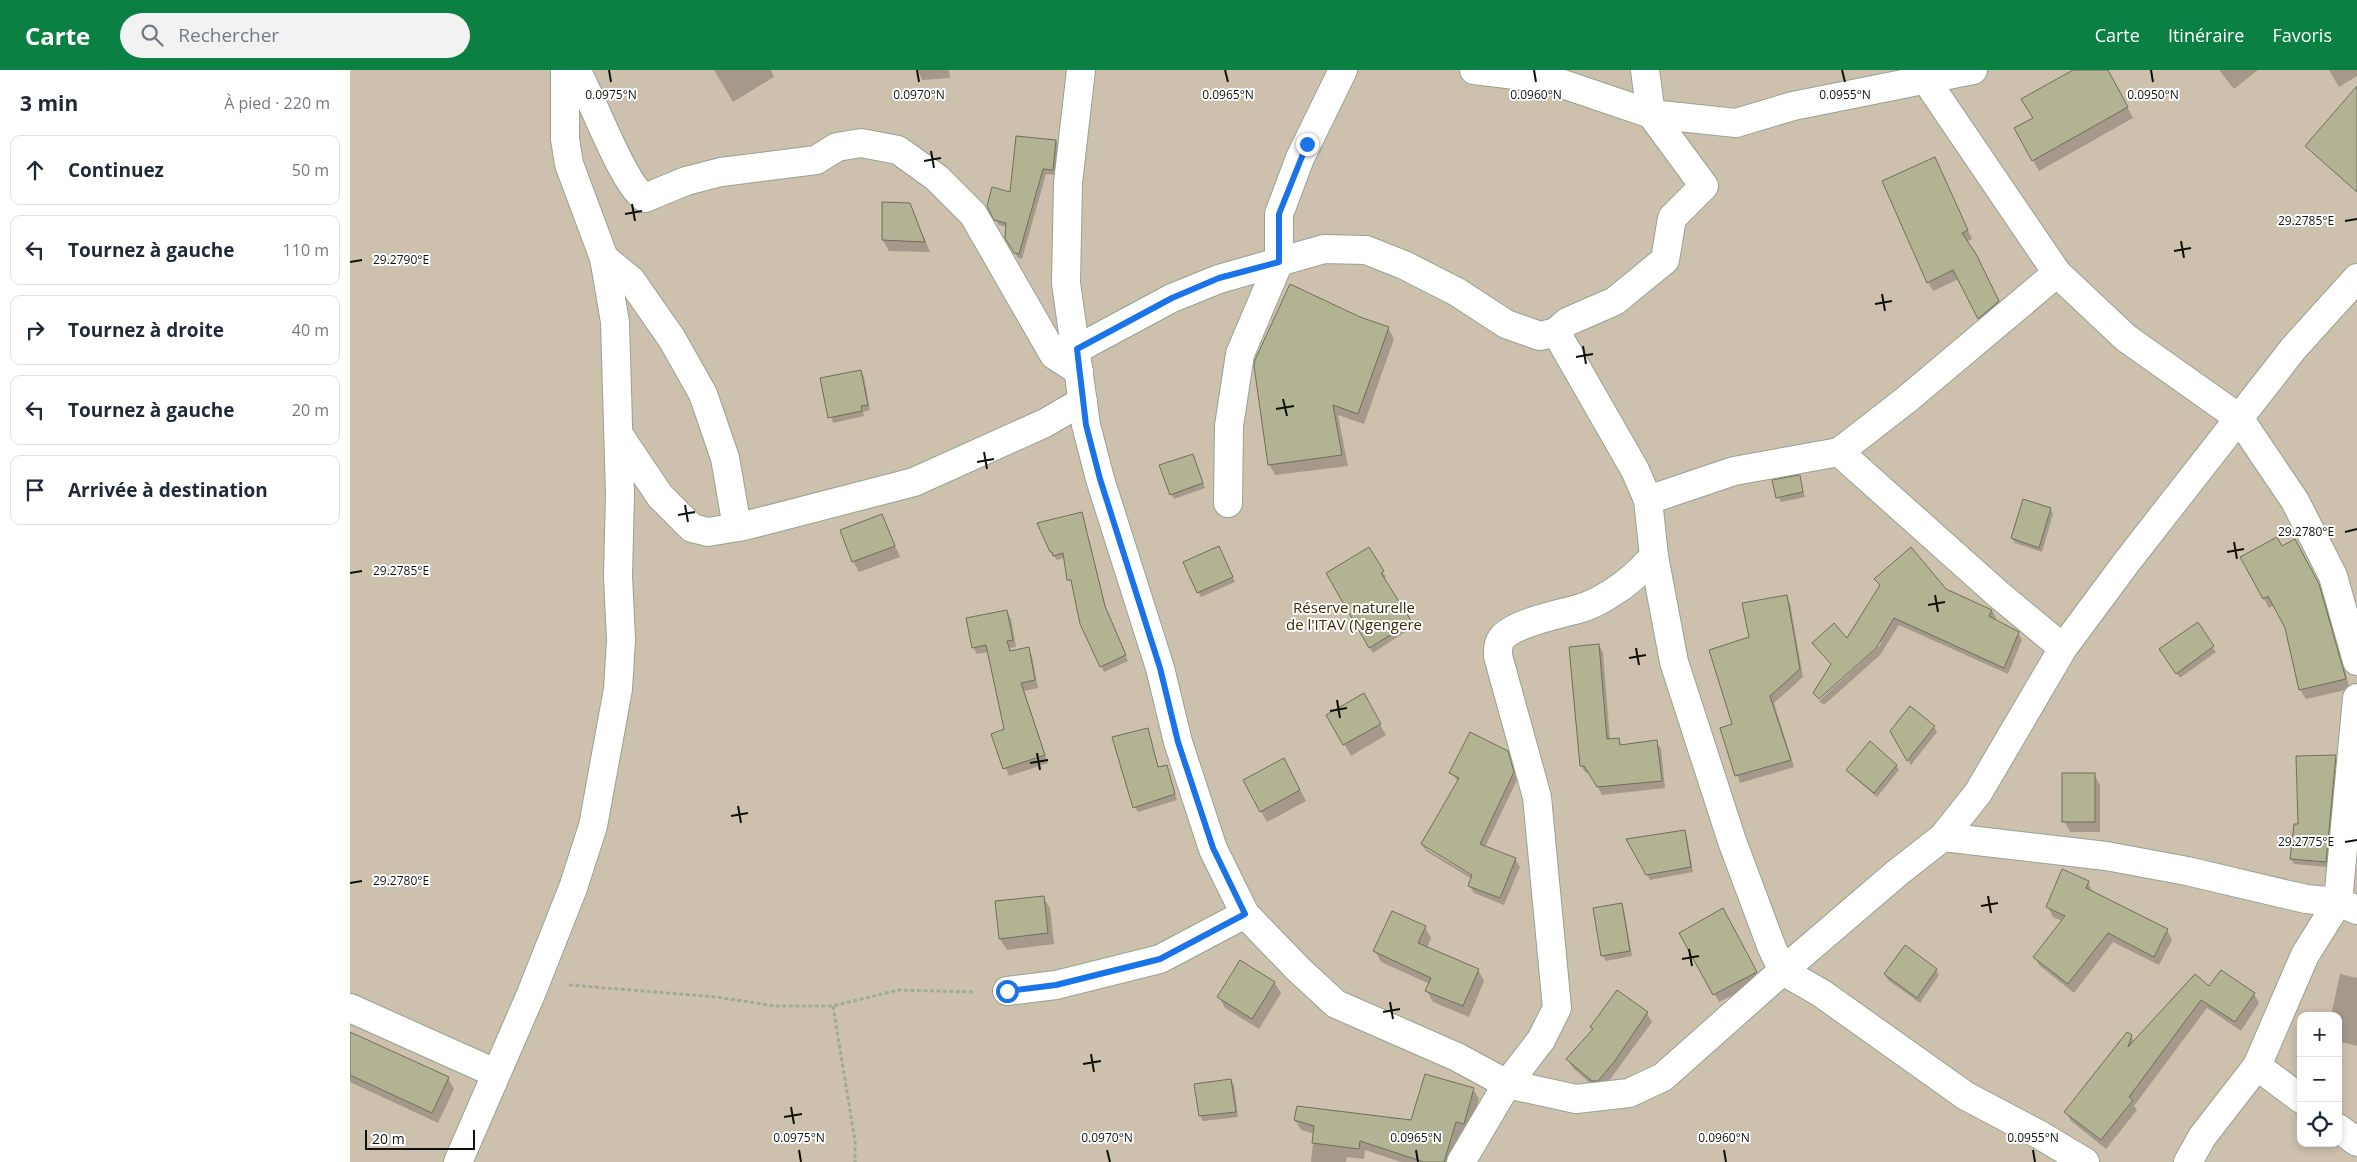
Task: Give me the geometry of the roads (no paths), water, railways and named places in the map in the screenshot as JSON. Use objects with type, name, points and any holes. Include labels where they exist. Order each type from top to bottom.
[{"type":"street","points":[[458,1162],[573,888],[593,826],[618,690],[622,640],[618,576],[620,494],[615,322],[604,258],[569,164],[565,139],[565,70]]},
{"type":"street","points":[[576,70],[624,170],[640,195],[645,198],[686,181],[722,172],[816,160],[837,147],[861,143],[898,150],[937,178],[973,214],[1054,355],[1078,360],[1172,298],[1219,278],[1324,249],[1366,250],[1404,265],[1457,292],[1506,324],[1540,336],[1556,332],[1566,322],[1615,301],[1666,260],[1672,218],[1704,186],[1651,114],[1645,70]]},
{"type":"street","points":[[1081,70],[1068,183],[1066,283],[1086,425],[1100,479],[1160,668],[1178,742],[1213,848],[1245,914],[1298,970],[1336,1004],[1457,1057],[1507,1084],[1576,1099],[1629,1093],[1663,1077],[1897,873],[1943,837],[1978,793],[2063,648],[2126,563],[2293,349],[2357,278]]},
{"type":"street","points":[[1228,503],[1229,426],[1240,354],[1279,262],[1279,214],[1300,158],[1342,70]]},
{"type":"street","points":[[1474,70],[1548,79],[1651,114],[1736,123],[1793,106],[1925,75],[1973,70]]},
{"type":"street","points":[[1925,75],[2057,273],[2126,338],[2239,418],[2295,501],[2333,576],[2357,661]]},
{"type":"street","points":[[604,258],[631,280],[672,339],[703,394],[725,458],[737,527]]},
{"type":"street","points":[[1648,500],[1734,471],[1839,452],[1906,400],[2057,273]]},
{"type":"street","points":[[1556,332],[1635,470],[1648,500],[1654,556],[1674,662],[1732,842],[1772,948],[1783,971],[1821,993],[1966,1096],[2040,1135],[2085,1162]]},
{"type":"street","points":[[619,435],[660,496],[692,528],[708,532],[737,527],[914,482],[1045,423],[1083,401]]},
{"type":"street","points":[[1839,452],[1998,594],[2063,648]]},
{"type":"street","points":[[1461,1162],[1507,1084],[1541,1040],[1557,1008],[1537,797],[1498,656],[1498,647],[1502,638],[1509,632],[1556,614],[1579,609],[1610,594],[1640,572],[1654,556]]},
{"type":"street","points":[[2188,1162],[2202,1137],[2257,1066],[2305,955],[2347,906],[2357,698]]},
{"type":"street","points":[[1943,837],[2106,856],[2187,871],[2306,899],[2347,906]]},
{"type":"street","points":[[1007,991],[1056,985],[1160,959],[1245,914]]},
{"type":"street","points":[[350,1008],[495,1072]]},
{"type":"street","points":[[2257,1066],[2297,1096]]},
{"type":"street","points":[[2342,1131],[2357,1142]]},
{"type":"park label","name":"Réserve naturelle de l'ITAV (Ngengere","points":[[1354,616]]}]
